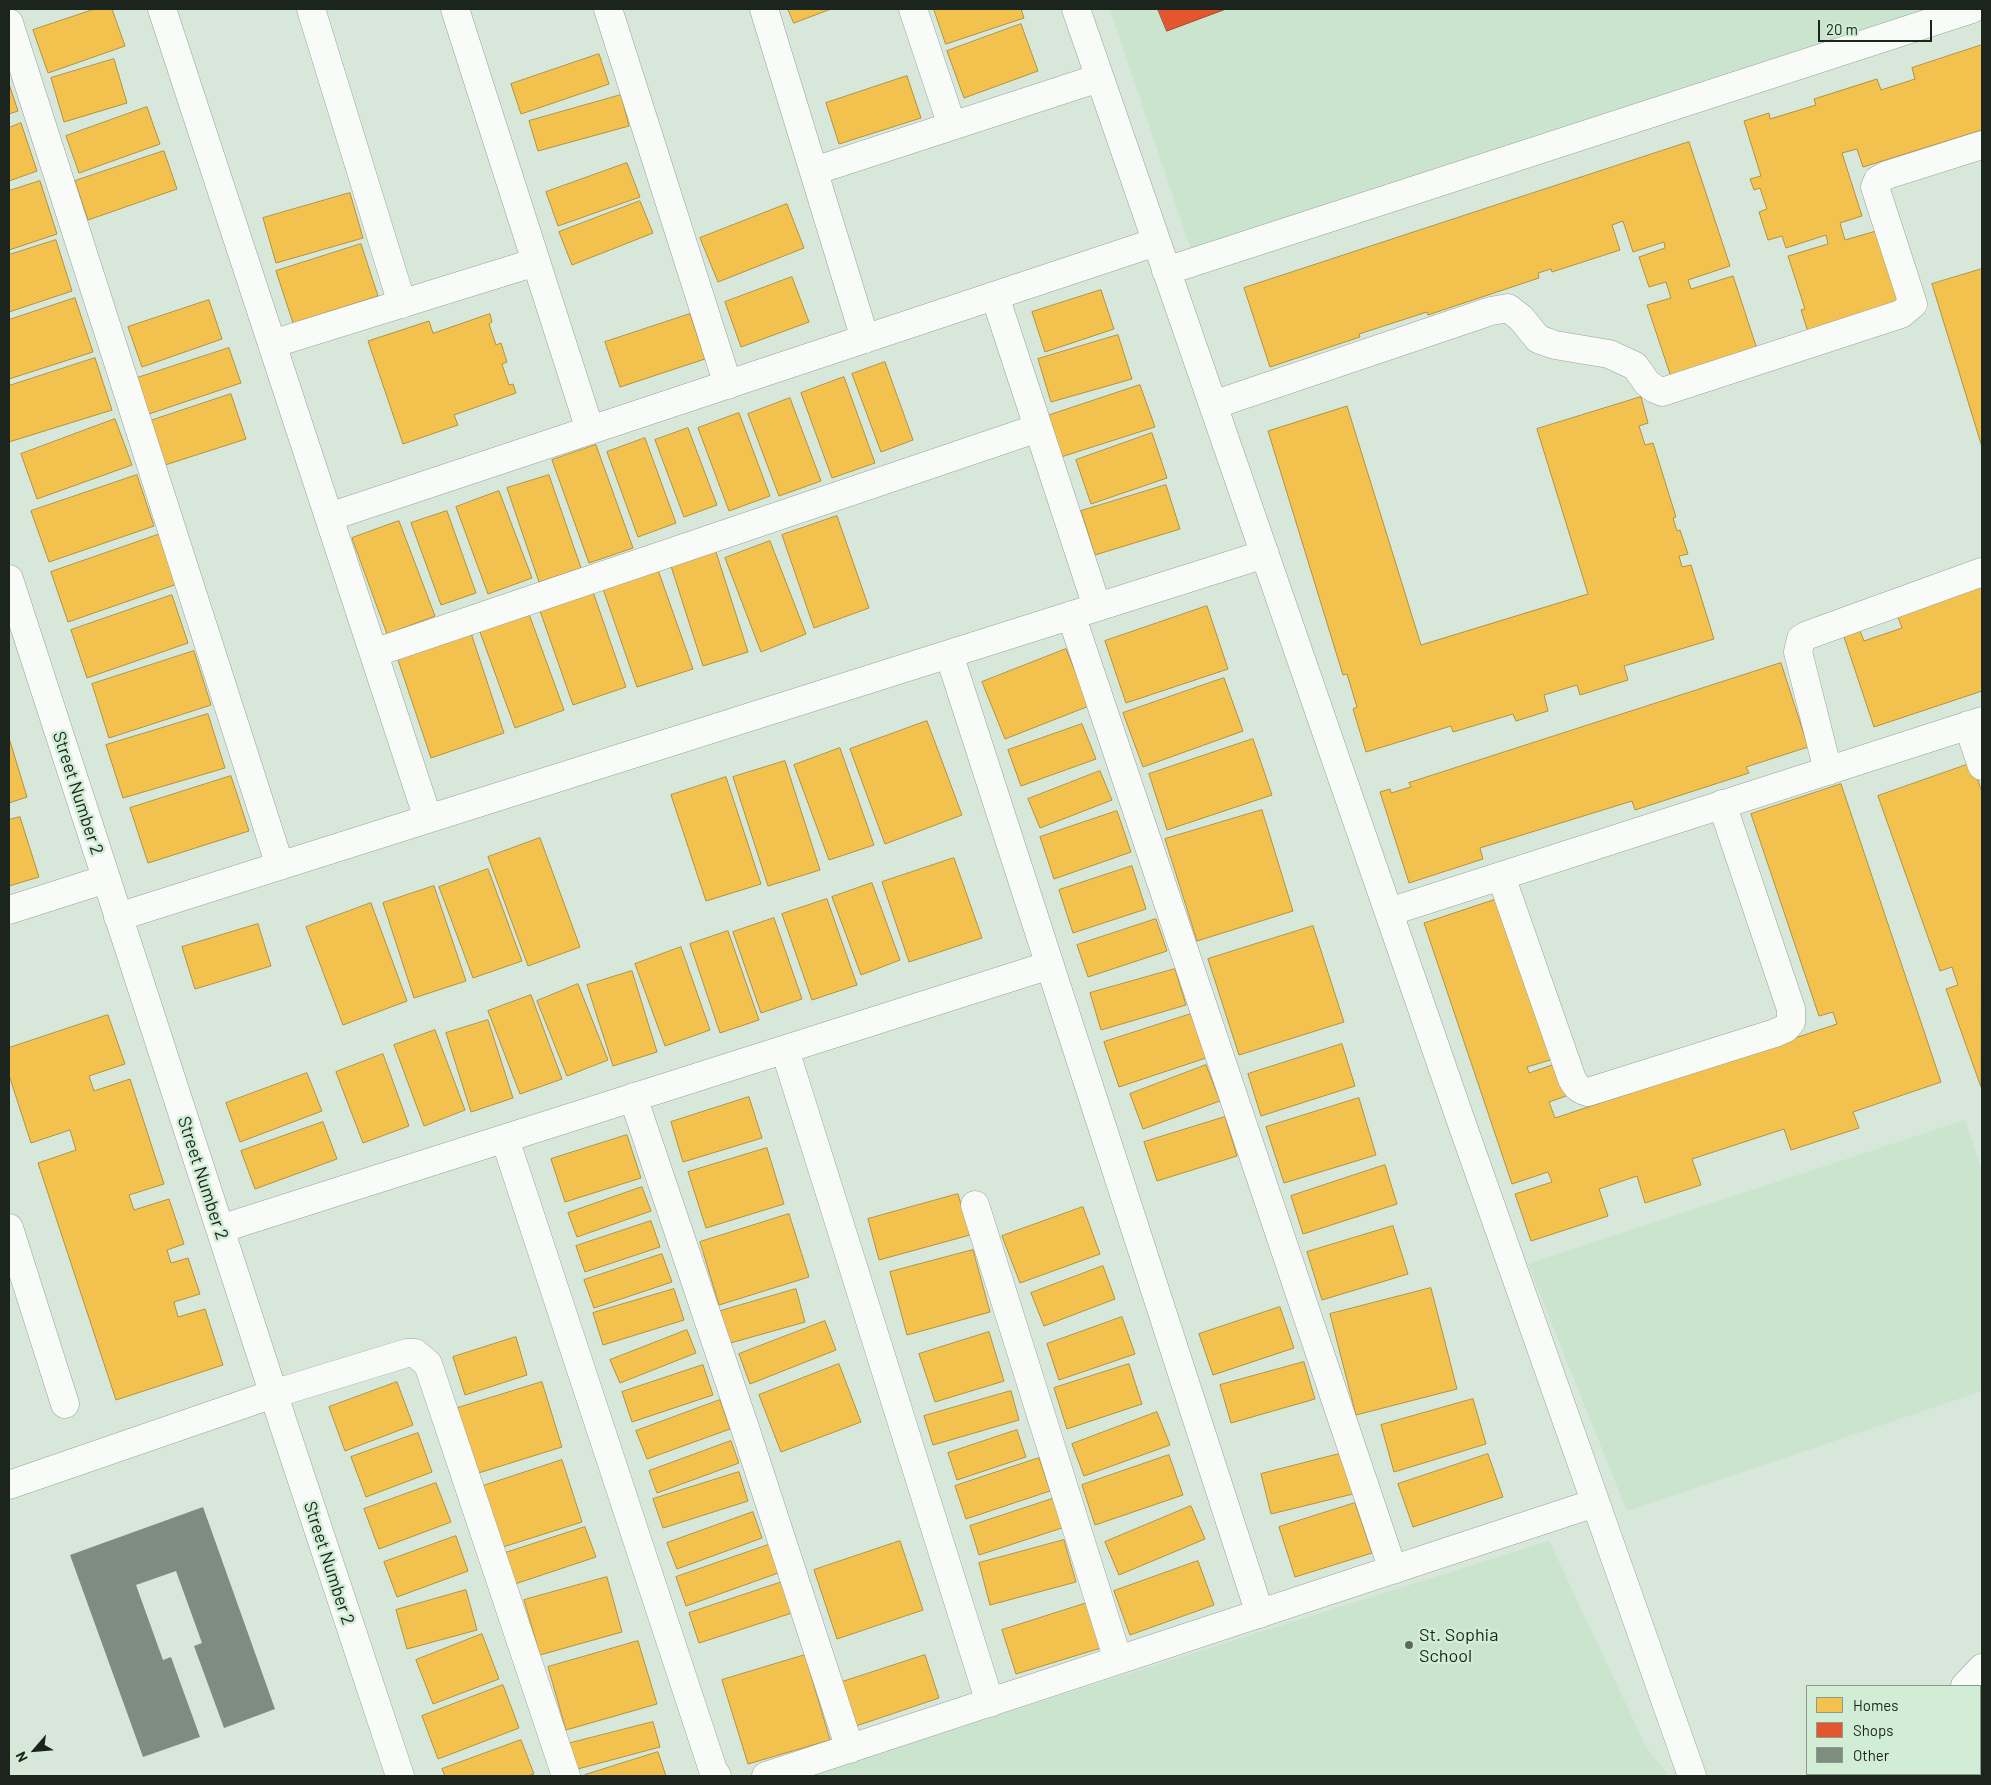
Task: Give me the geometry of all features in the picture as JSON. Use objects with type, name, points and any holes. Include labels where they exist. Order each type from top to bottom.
[{"type":"street","points":[[162,9],[428,819]]},
{"type":"street","points":[[311,9],[402,304]]},
{"type":"street","points":[[455,9],[590,430]]},
{"type":"street","points":[[608,9],[728,384]]},
{"type":"street","points":[[764,9],[865,339]]},
{"type":"street","points":[[913,9],[952,126]]},
{"type":"street","points":[[1076,9],[1264,554],[1692,1776]]},
{"type":"street","points":[[1166,271],[1972,9]]},
{"type":"street","points":[[9,23],[280,866]]},
{"type":"street","points":[[814,171],[1100,78]]},
{"type":"street","points":[[1213,405],[1491,311],[1508,308],[1522,318],[1538,339],[1555,345],[1609,354],[1635,366],[1647,383],[1654,389],[1662,392],[1901,314],[1913,304],[1876,192],[1875,187],[1878,180],[1887,175],[1982,144]]},
{"type":"street","points":[[329,517],[1156,242]]},
{"type":"street","points":[[272,344],[536,262]]},
{"type":"street","points":[[995,296],[1097,607]]},
{"type":"street","points":[[374,653],[1038,428]]},
{"type":"street","points":[[118,917],[1264,554]]},
{"type":"street","points":[[1828,770],[1798,652],[1801,639],[1808,634],[1982,572]]},
{"type":"street","name":"Street Number 2","points":[[9,579],[273,1394],[400,1776]]},
{"type":"street","points":[[1071,615],[1393,1570]]},
{"type":"street","points":[[949,654],[1260,1614]]},
{"type":"street","points":[[1389,912],[1975,723],[1982,766]]},
{"type":"street","points":[[1501,876],[1576,1087],[1588,1092],[1766,1036],[1786,1028],[1791,1022],[1791,1010],[1722,804]]},
{"type":"street","points":[[9,910],[106,879]]},
{"type":"street","points":[[220,1229],[1050,965]]},
{"type":"street","points":[[784,1050],[990,1703]]},
{"type":"street","points":[[633,1097],[746,1431],[850,1749]]},
{"type":"street","points":[[505,1139],[713,1770],[717,1776]]},
{"type":"street","points":[[974,1205],[1118,1660]]},
{"type":"street","points":[[9,1228],[65,1404]]},
{"type":"street","points":[[9,1485],[273,1394],[407,1353],[415,1353],[428,1364],[566,1776]]},
{"type":"street","points":[[766,1776],[1595,1503]]},
{"type":"street","points":[[1966,1685],[1982,1668]]},
{"type":"shaded area","points":[[1110,9],[1975,9],[1196,264]]},
{"type":"shaded area","points":[[1965,1120],[1982,1172],[1982,1391],[1627,1511],[1528,1264]]},
{"type":"shaded area","name":"St. Sophia School","points":[[1549,1541],[1647,1749],[1669,1776],[805,1776]]},
{"type":"building: Homes","points":[[95,9],[112,9],[125,46],[48,73],[33,30]]},
{"type":"building: Homes","points":[[788,9],[831,9],[794,23]]},
{"type":"building: Homes","points":[[934,9],[1021,9],[1024,18],[946,44]]},
{"type":"building: Homes","points":[[1021,24],[1038,71],[964,98],[947,51]]},
{"type":"building: Homes","points":[[1982,45],[1982,130],[1863,167],[1857,149],[1842,153],[1862,216],[1840,223],[1845,240],[1883,229],[1907,304],[1809,335],[1801,310],[1805,309],[1788,256],[1828,244],[1826,235],[1786,248],[1782,236],[1768,240],[1759,212],[1767,209],[1760,188],[1754,190],[1750,179],[1761,176],[1744,121],[1769,113],[1770,119],[1816,105],[1814,99],[1877,79],[1881,90],[1915,79],[1912,68]]},
{"type":"building: Homes","points":[[599,54],[609,84],[521,114],[511,84]]},
{"type":"building: Homes","points":[[114,59],[127,103],[64,122],[51,78]]},
{"type":"building: Homes","points":[[907,76],[921,118],[839,144],[826,103]]},
{"type":"building: Homes","points":[[9,84],[18,111],[9,114]]},
{"type":"building: Homes","points":[[621,95],[629,126],[538,151],[529,121]]},
{"type":"building: Homes","points":[[147,107],[160,144],[79,173],[66,136]]},
{"type":"building: Homes","points":[[21,123],[37,171],[9,181],[9,128]]},
{"type":"building: Homes","points":[[1689,142],[1730,266],[1688,280],[1691,289],[1733,276],[1758,352],[1672,380],[1647,305],[1671,298],[1666,282],[1649,287],[1639,257],[1665,248],[1664,242],[1633,252],[1623,221],[1612,225],[1620,250],[1552,272],[1551,269],[1538,273],[1539,278],[1428,315],[1427,312],[1359,334],[1360,337],[1270,367],[1244,288]]},
{"type":"building: Homes","points":[[164,151],[177,189],[88,220],[75,181]]},
{"type":"building: Homes","points":[[627,163],[640,197],[558,226],[546,192]]},
{"type":"building: Homes","points":[[40,181],[57,234],[9,250],[9,191]]},
{"type":"building: Homes","points":[[350,193],[363,238],[276,263],[263,218]]},
{"type":"building: Homes","points":[[640,201],[653,233],[572,265],[559,232]]},
{"type":"building: Homes","points":[[787,204],[804,248],[718,282],[700,238]]},
{"type":"building: Homes","points":[[56,240],[72,291],[9,312],[9,255]]},
{"type":"building: Homes","points":[[361,244],[378,296],[293,323],[276,271]]},
{"type":"building: Homes","points":[[1982,269],[1982,447],[1932,284]]},
{"type":"building: Homes","points":[[792,277],[809,322],[741,347],[725,302]]},
{"type":"building: Homes","points":[[1101,290],[1114,329],[1045,352],[1032,312]]},
{"type":"building: Homes","points":[[75,298],[93,352],[9,379],[9,320]]},
{"type":"building: Homes","points":[[209,300],[222,339],[142,367],[128,327]]},
{"type":"building: Homes","points":[[490,314],[492,322],[489,324],[496,345],[501,343],[507,362],[502,364],[509,385],[513,384],[516,393],[454,415],[458,425],[403,444],[368,341],[429,321],[433,333]]},
{"type":"building: Homes","points":[[690,314],[705,359],[620,387],[605,342]]},
{"type":"building: Homes","points":[[1118,335],[1132,379],[1051,402],[1038,359]]},
{"type":"building: Homes","points":[[229,348],[241,383],[149,414],[137,378]]},
{"type":"building: Homes","points":[[95,358],[112,410],[9,442],[9,386]]},
{"type":"building: Homes","points":[[885,362],[913,440],[881,452],[852,374]]},
{"type":"building: Homes","points":[[844,377],[875,463],[832,478],[801,393]]},
{"type":"building: Homes","points":[[1140,385],[1155,427],[1061,457],[1047,416]]},
{"type":"building: Homes","points":[[231,394],[246,439],[162,466],[147,422]]},
{"type":"building: Homes","points":[[1641,397],[1648,423],[1639,426],[1645,445],[1653,443],[1676,517],[1673,518],[1677,531],[1680,530],[1688,554],[1679,556],[1682,567],[1691,565],[1714,639],[1624,666],[1628,680],[1580,695],[1577,685],[1544,695],[1548,711],[1516,721],[1513,714],[1453,732],[1451,726],[1366,752],[1353,709],[1357,707],[1347,674],[1343,675],[1268,431],[1347,406],[1421,645],[1588,594],[1537,429]]},
{"type":"building: Homes","points":[[790,398],[821,481],[779,496],[748,414]]},
{"type":"building: Homes","points":[[739,413],[770,496],[729,511],[698,428]]},
{"type":"building: Homes","points":[[115,419],[132,465],[37,499],[21,454]]},
{"type":"building: Homes","points":[[688,428],[717,505],[684,517],[655,440]]},
{"type":"building: Homes","points":[[1152,433],[1167,478],[1091,504],[1076,460]]},
{"type":"building: Homes","points":[[645,438],[676,523],[638,537],[607,452]]},
{"type":"building: Homes","points":[[596,445],[633,548],[589,563],[552,460]]},
{"type":"building: Homes","points":[[137,475],[154,526],[49,562],[31,511]]},
{"type":"building: Homes","points":[[549,475],[581,568],[539,582],[507,488]]},
{"type":"building: Homes","points":[[1166,485],[1180,529],[1095,555],[1081,511]]},
{"type":"building: Homes","points":[[499,491],[532,578],[488,594],[456,507]]},
{"type":"building: Homes","points":[[447,511],[476,593],[441,605],[411,523]]},
{"type":"building: Homes","points":[[837,516],[869,608],[814,628],[782,535]]},
{"type":"building: Homes","points":[[399,521],[435,616],[387,634],[352,538]]},
{"type":"building: Homes","points":[[166,532],[183,582],[68,622],[51,572]]},
{"type":"building: Homes","points":[[770,541],[806,634],[761,652],[725,558]]},
{"type":"building: Homes","points":[[715,549],[748,652],[703,666],[670,563]]},
{"type":"building: Homes","points":[[658,570],[693,669],[637,687],[603,589]]},
{"type":"building: Homes","points":[[1982,586],[1982,691],[1874,727],[1844,637],[1860,631],[1864,641],[1902,628],[1897,614]]},
{"type":"building: Homes","points":[[592,589],[626,687],[573,705],[539,608]]},
{"type":"building: Homes","points":[[172,595],[188,643],[87,678],[71,630]]},
{"type":"building: Homes","points":[[1207,606],[1228,669],[1126,703],[1105,641]]},
{"type":"building: Homes","points":[[529,614],[564,710],[515,728],[480,632]]},
{"type":"building: Homes","points":[[471,633],[504,733],[431,758],[397,657]]},
{"type":"building: Homes","points":[[1066,649],[1089,706],[1005,739],[982,682]]},
{"type":"building: Homes","points":[[194,651],[211,705],[109,738],[92,684]]},
{"type":"building: Homes","points":[[1781,663],[1808,747],[1746,767],[1749,773],[1635,810],[1632,801],[1480,848],[1483,859],[1409,883],[1380,792],[1390,789],[1391,793],[1411,787],[1409,783]]},
{"type":"building: Homes","points":[[1224,678],[1243,731],[1143,767],[1123,713]]},
{"type":"building: Homes","points":[[208,714],[225,768],[123,798],[106,745]]},
{"type":"building: Homes","points":[[927,721],[962,815],[885,844],[850,749]]},
{"type":"building: Homes","points":[[1082,724],[1096,759],[1021,786],[1008,750]]},
{"type":"building: Homes","points":[[9,738],[27,797],[9,803]]},
{"type":"building: Homes","points":[[1253,739],[1272,795],[1167,830],[1149,774]]},
{"type":"building: Homes","points":[[840,748],[874,845],[829,860],[794,765]]},
{"type":"building: Homes","points":[[785,761],[820,870],[768,886],[733,777]]},
{"type":"building: Homes","points":[[1972,763],[1982,792],[1981,1087],[1946,989],[1958,985],[1952,967],[1940,971],[1878,796]]},
{"type":"building: Homes","points":[[1100,771],[1112,800],[1040,828],[1028,799]]},
{"type":"building: Homes","points":[[231,776],[249,831],[148,863],[130,808]]},
{"type":"building: Homes","points":[[726,777],[761,884],[706,901],[671,795]]},
{"type":"building: Homes","points":[[1841,784],[1941,1082],[1853,1112],[1859,1128],[1791,1150],[1784,1129],[1692,1159],[1701,1185],[1645,1203],[1637,1176],[1599,1189],[1608,1216],[1531,1241],[1515,1194],[1552,1182],[1548,1172],[1512,1184],[1424,923],[1502,897],[1557,1058],[1527,1067],[1529,1073],[1558,1063],[1569,1095],[1549,1102],[1555,1118],[1837,1024],[1833,1012],[1819,1016],[1751,814]]},
{"type":"building: Homes","points":[[1262,810],[1293,911],[1197,941],[1165,839]]},
{"type":"building: Homes","points":[[1117,811],[1131,852],[1054,879],[1040,837]]},
{"type":"building: Homes","points":[[20,817],[39,877],[9,886],[9,820]]},
{"type":"building: Homes","points":[[540,838],[580,947],[528,966],[488,857]]},
{"type":"building: Homes","points":[[954,858],[982,938],[909,962],[882,882]]},
{"type":"building: Homes","points":[[1132,866],[1146,909],[1073,933],[1059,890]]},
{"type":"building: Homes","points":[[488,869],[522,961],[473,978],[439,887]]},
{"type":"building: Homes","points":[[872,883],[900,960],[861,975],[832,897]]},
{"type":"building: Homes","points":[[434,886],[466,981],[414,998],[383,903]]},
{"type":"building: Homes","points":[[827,899],[857,985],[812,1000],[782,914]]},
{"type":"building: Homes","points":[[371,903],[407,1001],[343,1025],[306,927]]},
{"type":"building: Homes","points":[[774,918],[802,999],[761,1013],[733,932]]},
{"type":"building: Homes","points":[[1156,919],[1167,951],[1088,977],[1077,945]]},
{"type":"building: Homes","points":[[258,924],[271,966],[195,989],[182,947]]},
{"type":"building: Homes","points":[[1313,926],[1344,1022],[1239,1055],[1208,959]]},
{"type":"building: Homes","points":[[728,931],[759,1020],[720,1033],[690,944]]},
{"type":"building: Homes","points":[[681,947],[710,1030],[665,1046],[635,964]]},
{"type":"building: Homes","points":[[1175,969],[1186,1005],[1101,1030],[1090,993]]},
{"type":"building: Homes","points":[[632,971],[657,1052],[613,1066],[587,985]]},
{"type":"building: Homes","points":[[578,984],[608,1060],[567,1076],[537,1001]]},
{"type":"building: Homes","points":[[531,995],[562,1079],[520,1094],[488,1011]]},
{"type":"building: Homes","points":[[1191,1014],[1206,1058],[1119,1087],[1104,1042]]},
{"type":"building: Homes","points":[[108,1015],[125,1064],[89,1076],[94,1091],[130,1079],[164,1184],[129,1195],[134,1210],[169,1199],[184,1244],[167,1250],[171,1263],[188,1258],[200,1294],[174,1302],[178,1317],[205,1309],[223,1365],[116,1400],[38,1163],[76,1150],[70,1130],[31,1143],[9,1075],[9,1048]]},
{"type":"building: Homes","points":[[488,1020],[513,1098],[471,1112],[446,1033]]},
{"type":"building: Homes","points":[[435,1030],[465,1110],[424,1126],[394,1045]]},
{"type":"building: Homes","points":[[1342,1044],[1355,1086],[1261,1116],[1248,1074]]},
{"type":"building: Homes","points":[[383,1054],[409,1126],[363,1143],[336,1072]]},
{"type":"building: Homes","points":[[1206,1065],[1220,1101],[1143,1129],[1130,1094]]},
{"type":"building: Homes","points":[[307,1073],[322,1111],[240,1142],[226,1103]]},
{"type":"building: Homes","points":[[749,1097],[762,1138],[683,1162],[671,1122]]},
{"type":"building: Homes","points":[[1359,1098],[1376,1155],[1284,1183],[1266,1127]]},
{"type":"building: Homes","points":[[1225,1117],[1237,1156],[1157,1181],[1144,1142]]},
{"type":"building: Homes","points":[[323,1122],[337,1159],[255,1189],[241,1151]]},
{"type":"building: Homes","points":[[627,1135],[641,1178],[565,1202],[551,1159]]},
{"type":"building: Homes","points":[[767,1148],[784,1204],[706,1228],[688,1172]]},
{"type":"building: Homes","points":[[1385,1165],[1397,1204],[1303,1234],[1291,1196]]},
{"type":"building: Homes","points":[[642,1187],[651,1211],[577,1237],[568,1213]]},
{"type":"building: Homes","points":[[958,1194],[970,1235],[879,1260],[868,1219]]},
{"type":"building: Homes","points":[[1083,1207],[1100,1254],[1020,1283],[1002,1236]]},
{"type":"building: Homes","points":[[789,1214],[809,1277],[719,1305],[700,1242]]},
{"type":"building: Homes","points":[[651,1221],[660,1247],[585,1272],[576,1246]]},
{"type":"building: Homes","points":[[1393,1226],[1408,1274],[1322,1300],[1307,1252]]},
{"type":"building: Homes","points":[[973,1250],[990,1312],[907,1335],[890,1272]]},
{"type":"building: Homes","points":[[662,1254],[672,1282],[594,1308],[584,1280]]},
{"type":"building: Homes","points":[[1103,1266],[1115,1299],[1044,1326],[1031,1293]]},
{"type":"building: Homes","points":[[1431,1288],[1457,1389],[1356,1415],[1330,1314]]},
{"type":"building: Homes","points":[[674,1289],[684,1320],[603,1345],[593,1313]]},
{"type":"building: Homes","points":[[796,1289],[805,1322],[727,1344],[717,1312]]},
{"type":"building: Homes","points":[[1280,1307],[1294,1348],[1213,1375],[1199,1334]]},
{"type":"building: Homes","points":[[1122,1317],[1135,1354],[1059,1380],[1047,1344]]},
{"type":"building: Homes","points":[[825,1321],[836,1350],[750,1384],[739,1354]]},
{"type":"building: Homes","points":[[687,1330],[696,1353],[620,1383],[610,1360]]},
{"type":"building: Homes","points":[[989,1332],[1004,1381],[935,1402],[919,1354]]},
{"type":"building: Homes","points":[[516,1337],[527,1375],[465,1395],[453,1357]]},
{"type":"building: Homes","points":[[1304,1362],[1315,1399],[1231,1423],[1220,1385]]},
{"type":"building: Homes","points":[[839,1364],[861,1422],[781,1452],[759,1395]]},
{"type":"building: Homes","points":[[1129,1364],[1142,1404],[1067,1429],[1054,1388]]},
{"type":"building: Homes","points":[[703,1365],[713,1395],[632,1422],[622,1392]]},
{"type":"building: Homes","points":[[397,1382],[413,1425],[345,1451],[329,1407]]},
{"type":"building: Homes","points":[[542,1382],[562,1447],[472,1475],[451,1410]]},
{"type":"building: Homes","points":[[1011,1391],[1019,1420],[933,1445],[924,1416]]},
{"type":"building: Homes","points":[[1473,1399],[1486,1444],[1394,1472],[1381,1425]]},
{"type":"building: Homes","points":[[720,1400],[730,1429],[647,1459],[636,1431]]},
{"type":"building: Homes","points":[[1157,1412],[1170,1445],[1084,1476],[1072,1444]]},
{"type":"building: Homes","points":[[1017,1430],[1026,1457],[957,1480],[948,1453]]},
{"type":"building: Homes","points":[[418,1433],[432,1472],[366,1497],[351,1457]]},
{"type":"building: Homes","points":[[731,1441],[739,1463],[657,1493],[649,1471]]},
{"type":"building: Homes","points":[[1343,1453],[1353,1494],[1271,1514],[1261,1474]]},
{"type":"building: Homes","points":[[1488,1454],[1503,1497],[1413,1527],[1398,1484]]},
{"type":"building: Homes","points":[[1169,1455],[1183,1495],[1095,1525],[1082,1485]]},
{"type":"building: Homes","points":[[1039,1458],[1050,1491],[966,1519],[955,1486]]},
{"type":"building: Homes","points":[[562,1460],[582,1522],[503,1547],[483,1486]]},
{"type":"building: Homes","points":[[739,1472],[748,1501],[663,1528],[653,1499]]},
{"type":"building: Homes","points":[[436,1483],[451,1522],[379,1549],[364,1509]]},
{"type":"building: Homes","points":[[1055,1498],[1065,1527],[979,1555],[970,1526]]},
{"type":"building: Homes","points":[[1355,1503],[1372,1553],[1295,1577],[1279,1527]]},
{"type":"building: Homes","points":[[1191,1506],[1205,1539],[1119,1575],[1105,1542]]},
{"type":"building: Homes","points":[[753,1512],[762,1538],[677,1569],[667,1543]]},
{"type":"building: Homes","points":[[585,1527],[596,1557],[509,1586],[499,1555]]},
{"type":"building: Homes","points":[[456,1536],[468,1571],[397,1597],[384,1562]]},
{"type":"building: Homes","points":[[1064,1540],[1076,1582],[990,1605],[979,1563]]},
{"type":"building: Homes","points":[[900,1541],[923,1610],[837,1639],[814,1570]]},
{"type":"building: Homes","points":[[771,1544],[781,1572],[686,1606],[676,1577]]},
{"type":"building: Homes","points":[[1198,1561],[1214,1605],[1130,1635],[1114,1591]]},
{"type":"building: Homes","points":[[607,1577],[622,1632],[540,1655],[524,1600]]},
{"type":"building: Homes","points":[[782,1582],[792,1613],[699,1643],[689,1613]]},
{"type":"building: Homes","points":[[466,1590],[477,1630],[407,1649],[396,1610]]},
{"type":"building: Homes","points":[[1087,1603],[1101,1648],[1016,1674],[1002,1630]]},
{"type":"building: Homes","points":[[482,1634],[499,1679],[433,1704],[416,1660]]},
{"type":"building: Homes","points":[[638,1641],[657,1704],[566,1730],[548,1667]]},
{"type":"building: Homes","points":[[805,1655],[830,1740],[748,1764],[722,1680]]},
{"type":"building: Homes","points":[[925,1655],[939,1698],[853,1727],[839,1683]]},
{"type":"building: Homes","points":[[503,1685],[519,1728],[438,1759],[422,1716]]},
{"type":"building: Homes","points":[[653,1722],[660,1747],[574,1770],[567,1744]]},
{"type":"building: Homes","points":[[521,1740],[534,1774],[527,1776],[445,1776],[442,1769]]},
{"type":"building: Homes","points":[[658,1752],[666,1776],[585,1776],[585,1775]]},
{"type":"building: Shops","points":[[1158,9],[1226,9],[1167,31]]},
{"type":"building: Other","points":[[203,1507],[275,1709],[224,1728],[194,1646],[202,1643],[176,1571],[136,1585],[163,1660],[171,1657],[200,1737],[143,1757],[70,1555]]},
{"type":"place","name":"St. Sophia School","points":[[1409,1645]]}]
